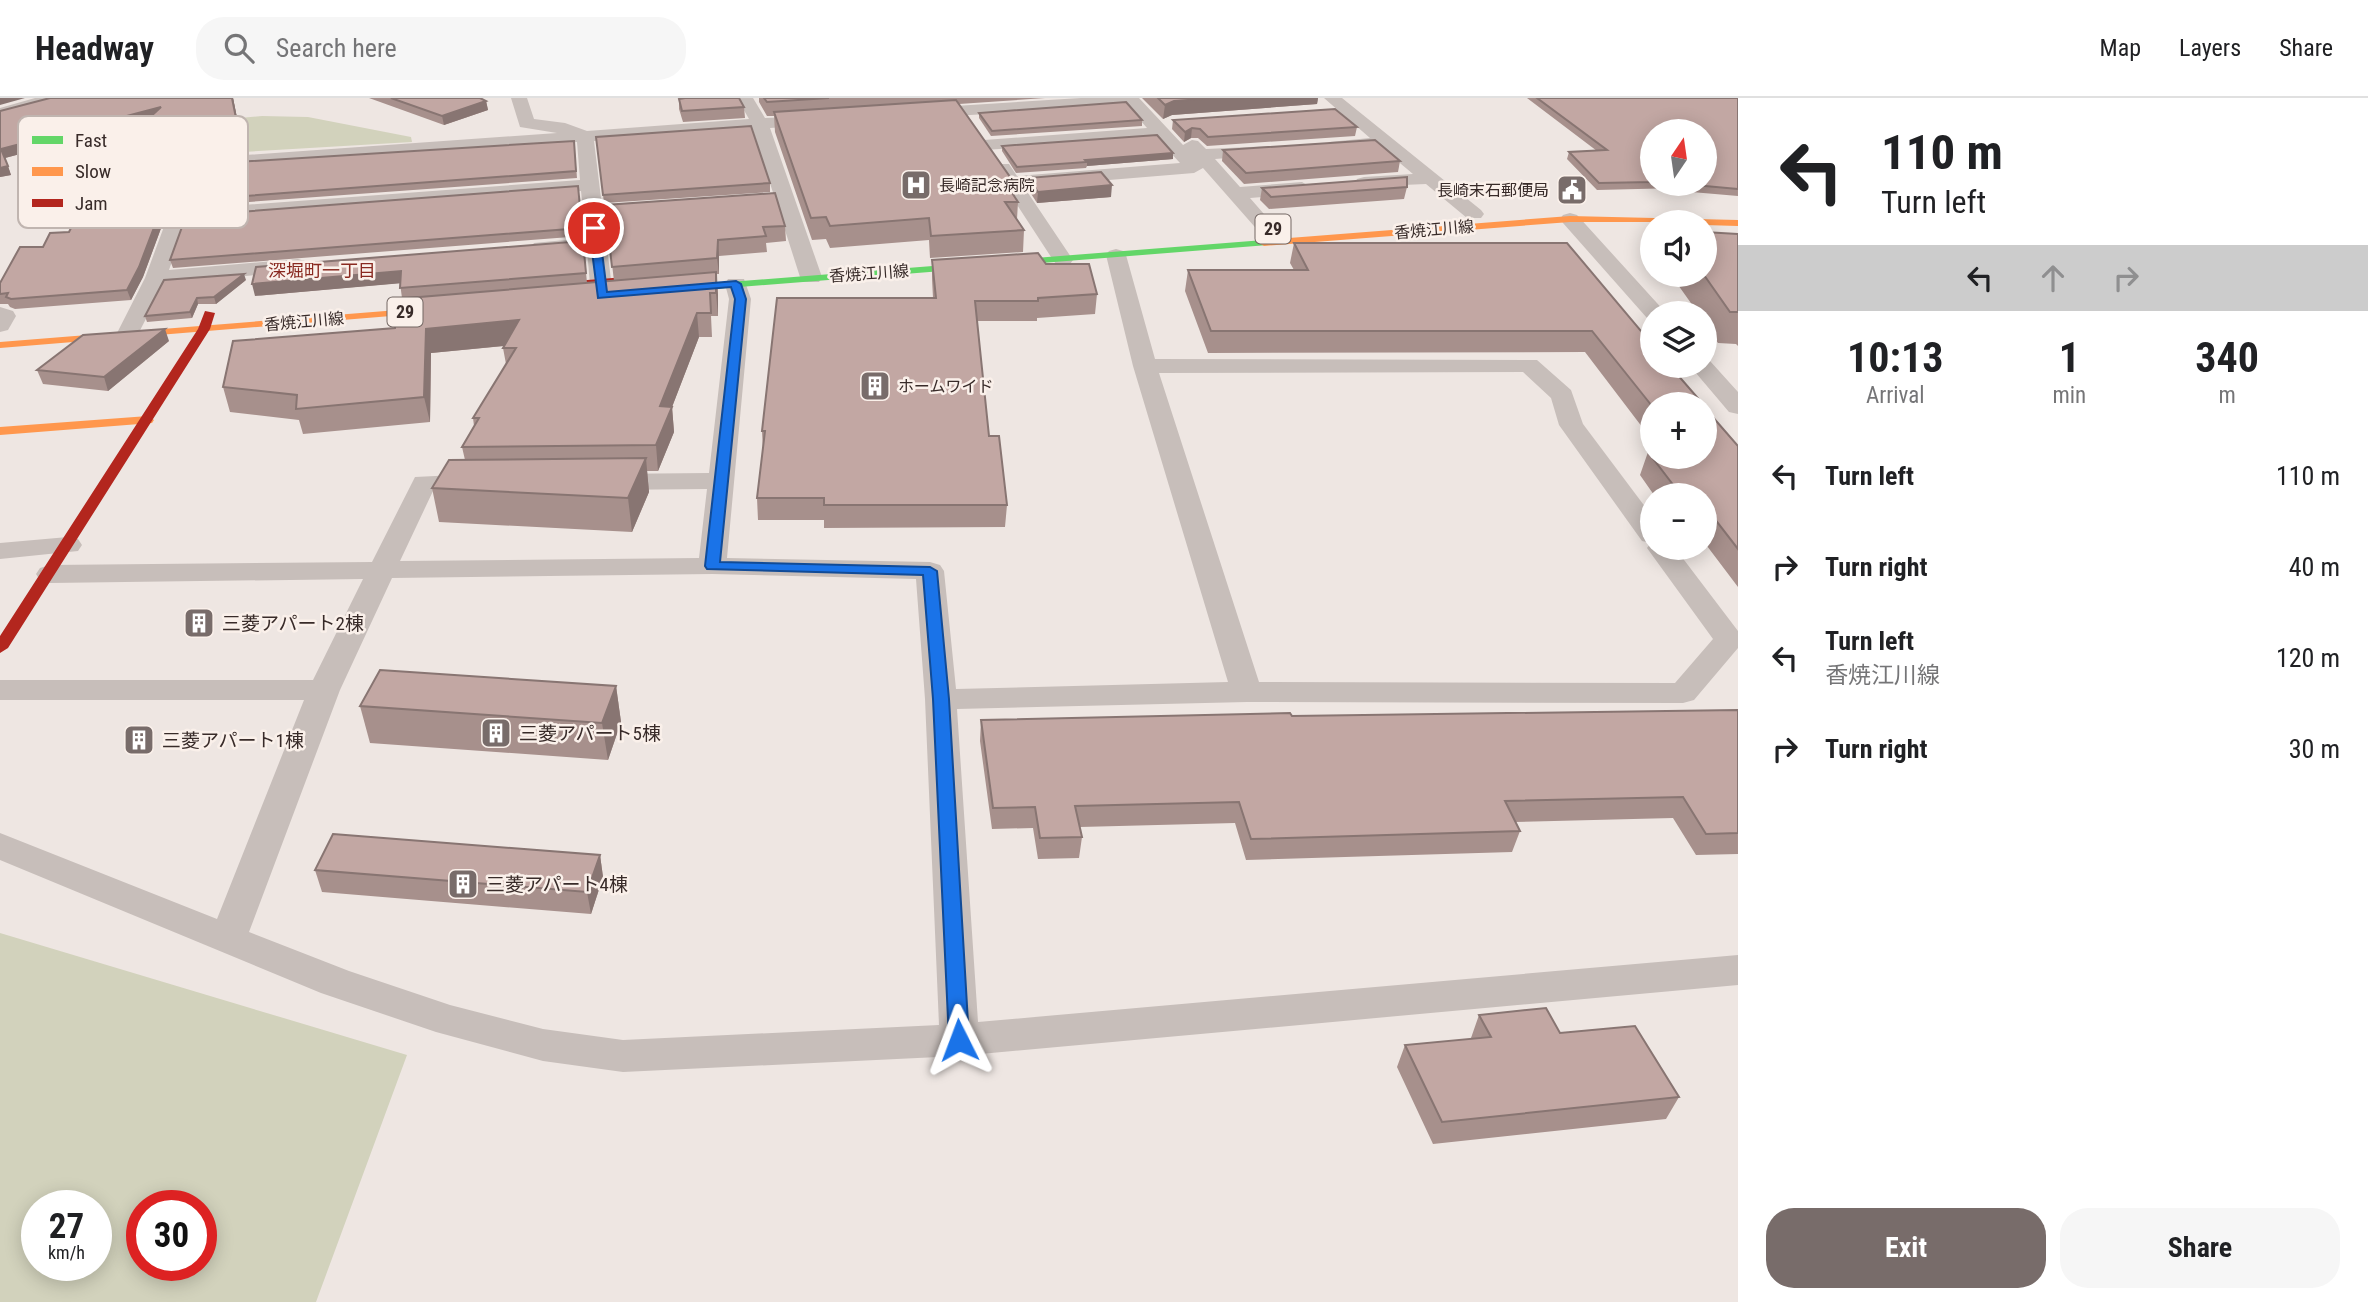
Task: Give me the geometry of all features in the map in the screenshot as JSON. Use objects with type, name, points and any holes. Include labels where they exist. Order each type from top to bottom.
[{"type":"main road","name":"香焼江川線","points":[[533,302],[601,289],[1058,253],[1268,230],[1474,214],[1593,208],[1738,213]]},
{"type":"main road","name":"香焼江川線","points":[[1058,253],[1116,255],[1570,219],[1738,223]]},
{"type":"main road","name":"香焼江川線","points":[[519,288],[601,289],[736,284],[809,272]]},
{"type":"main road","name":"香焼江川線","points":[[206,321],[451,294]]},
{"type":"main road","name":"香焼江川線","points":[[0,345],[130,327],[464,307]]},
{"type":"main road","points":[[2,644],[148,420],[206,321]]},
{"type":"main road","name":"香焼江川線","points":[[0,327],[130,327]]},
{"type":"main road","points":[[0,431],[148,420]]},
{"type":"street","points":[[0,113],[54,98]]},
{"type":"street","points":[[519,98],[526,123],[578,131],[585,137],[588,186],[599,212],[596,243],[601,289]]},
{"type":"street","points":[[745,98],[760,124],[776,200],[809,272]]},
{"type":"street","points":[[1013,182],[1194,167],[1161,132],[1136,99]]},
{"type":"street","points":[[908,114],[1136,99],[1201,155],[1268,230]]},
{"type":"street","points":[[1333,107],[1386,142],[1474,214]]},
{"type":"street","points":[[962,111],[1013,182],[1058,253]]},
{"type":"street","points":[[248,160],[827,120]]},
{"type":"street","points":[[985,145],[1161,132]]},
{"type":"street","points":[[1320,147],[1386,142]]},
{"type":"street","points":[[1201,155],[1280,149]]},
{"type":"street","points":[[1348,185],[1431,178]]},
{"type":"street","points":[[248,211],[588,186]]},
{"type":"street","points":[[1237,193],[1320,187]]},
{"type":"street","points":[[1570,219],[1644,301]]},
{"type":"street","points":[[130,327],[156,278],[173,228]]},
{"type":"street","points":[[515,249],[596,243]]},
{"type":"street","points":[[1116,255],[1145,366],[1247,692]]},
{"type":"street","points":[[156,278],[315,264]]},
{"type":"street","points":[[712,566],[740,299],[736,284]]},
{"type":"street","points":[[0,314],[5,316],[0,327]]},
{"type":"street","points":[[1145,366],[1529,365],[1562,395],[1571,425],[1640,520]]},
{"type":"street","points":[[1719,375],[1738,407]]},
{"type":"street","points":[[585,482],[719,481]]},
{"type":"street","points":[[228,938],[324,690],[424,483],[504,482]]},
{"type":"street","points":[[0,551],[68,545]]},
{"type":"street","points":[[941,699],[1247,692],[1684,693],[1729,640],[1670,560]]},
{"type":"street","points":[[50,574],[712,566],[930,571],[941,699],[959,1040]]},
{"type":"street","points":[[0,690],[324,690]]},
{"type":"street","points":[[0,846],[335,982],[450,1021],[543,1045],[623,1056],[959,1040],[1738,970]]},
{"type":"green space","points":[[248,117],[308,117],[411,137],[412,142],[248,152]]},
{"type":"green space","points":[[0,933],[407,1055],[316,1302],[0,1302]]},
{"type":"building","points":[[50,98],[232,98],[236,116],[151,116],[161,107],[127,116],[18,116],[18,145],[1,149],[8,166],[0,168],[0,111]]},
{"type":"building","points":[[391,98],[480,98],[486,101],[442,116]]},
{"type":"building","points":[[739,98],[744,107],[682,111],[679,99]]},
{"type":"building","points":[[764,98],[829,98],[767,102]]},
{"type":"building","points":[[1158,98],[1216,98],[1174,101],[1165,105]]},
{"type":"building","points":[[1537,98],[1738,98],[1738,189],[1717,187],[1717,119],[1640,119],[1640,182],[1599,183],[1569,152],[1607,150]]},
{"type":"building","points":[[956,100],[1015,184],[1007,185],[1018,202],[1005,202],[1024,230],[931,236],[929,218],[830,226],[826,217],[811,218],[774,112]]},
{"type":"building","points":[[1126,102],[1142,120],[992,131],[979,113]]},
{"type":"building","points":[[1335,109],[1357,127],[1208,137],[1200,129],[1192,128],[1185,132],[1173,120]]},
{"type":"building","points":[[751,126],[770,183],[603,195],[596,137]]},
{"type":"building","points":[[1157,135],[1173,153],[1017,167],[1002,146]]},
{"type":"building","points":[[1375,140],[1400,161],[1246,173],[1223,150]]},
{"type":"building","points":[[574,141],[576,171],[248,196],[248,161]]},
{"type":"building","points":[[1101,172],[1112,185],[1038,192],[1028,178]]},
{"type":"building","points":[[1407,177],[1407,187],[1271,197],[1262,188]]},
{"type":"building","points":[[578,186],[582,228],[170,260],[182,228],[248,228],[248,211]]},
{"type":"building","points":[[775,193],[785,226],[763,227],[766,236],[718,240],[717,258],[612,267],[605,205]]},
{"type":"building","points":[[71,228],[154,228],[127,290],[11,299],[6,297],[8,293],[0,294],[0,283],[20,247],[43,247],[50,233],[69,232]]},
{"type":"building","points":[[1717,233],[1738,234],[1738,312],[1730,312],[1712,287],[1717,287]]},
{"type":"building","points":[[583,241],[586,273],[400,288],[401,271],[252,284],[256,267]]},
{"type":"building","points":[[1294,243],[1567,243],[1640,330],[1640,378],[1680,378],[1693,392],[1641,392],[1592,331],[1211,331],[1188,270],[1308,270]]},
{"type":"building","points":[[1038,253],[1046,264],[1089,264],[1097,294],[1038,298],[1038,301],[975,301],[989,436],[999,436],[1007,505],[824,505],[824,498],[757,498],[777,298],[936,298],[932,260]]},
{"type":"building","points":[[716,272],[716,293],[710,293],[711,313],[697,313],[660,406],[672,407],[656,445],[462,447],[479,418],[473,418],[516,348],[503,348],[519,320],[426,329],[424,397],[296,409],[297,395],[223,387],[233,341],[395,328],[396,299]]},
{"type":"building","points":[[244,274],[214,297],[197,298],[190,312],[145,316],[164,280]]},
{"type":"building","points":[[165,329],[104,377],[37,370],[83,335]]},
{"type":"building","points":[[1717,422],[1738,446],[1738,549],[1717,522],[1717,483],[1672,483],[1661,469],[1717,469]]},
{"type":"building","points":[[646,458],[628,498],[432,488],[449,460]]},
{"type":"building","points":[[380,670],[616,686],[602,723],[360,706]]},
{"type":"building","points":[[1738,710],[1738,833],[1706,834],[1683,797],[1505,801],[1520,831],[1251,839],[1239,802],[1075,806],[1082,837],[1040,838],[1035,807],[993,808],[981,720],[1290,713],[1292,716]]},
{"type":"building","points":[[333,834],[600,855],[587,892],[315,870]]},
{"type":"building","points":[[1546,1008],[1560,1033],[1635,1026],[1679,1097],[1442,1122],[1405,1045],[1491,1037],[1479,1015]]},
{"type":"traffic: fast","points":[[665,290],[1264,243]]},
{"type":"traffic: slow","points":[[1264,243],[1570,219],[1738,223]]},
{"type":"traffic: slow","points":[[0,345],[448,309]]},
{"type":"traffic: slow","points":[[0,431],[148,420]]},
{"type":"traffic: jam","points":[[536,287],[664,277]]},
{"type":"traffic: jam","points":[[0,648],[204,329],[209,313]]},
{"type":"place","name":"長崎記念病院","points":[[916,185]]},
{"type":"place","name":"長崎末石郵便局","points":[[1572,190]]},
{"type":"place","name":"ホームワイド","points":[[875,386]]},
{"type":"place","name":"三菱アパート2棟","points":[[199,623]]},
{"type":"place","name":"三菱アパート5棟","points":[[496,733]]},
{"type":"place","name":"三菱アパート1棟","points":[[139,740]]},
{"type":"place","name":"三菱アパート4棟","points":[[463,884]]},
{"type":"district","name":"深堀町一丁目","points":[[322,271]]},
{"type":"route","points":[[594,228],[602,296],[736,284],[740,299],[712,566],[930,571],[941,699],[959,1040]]}]
